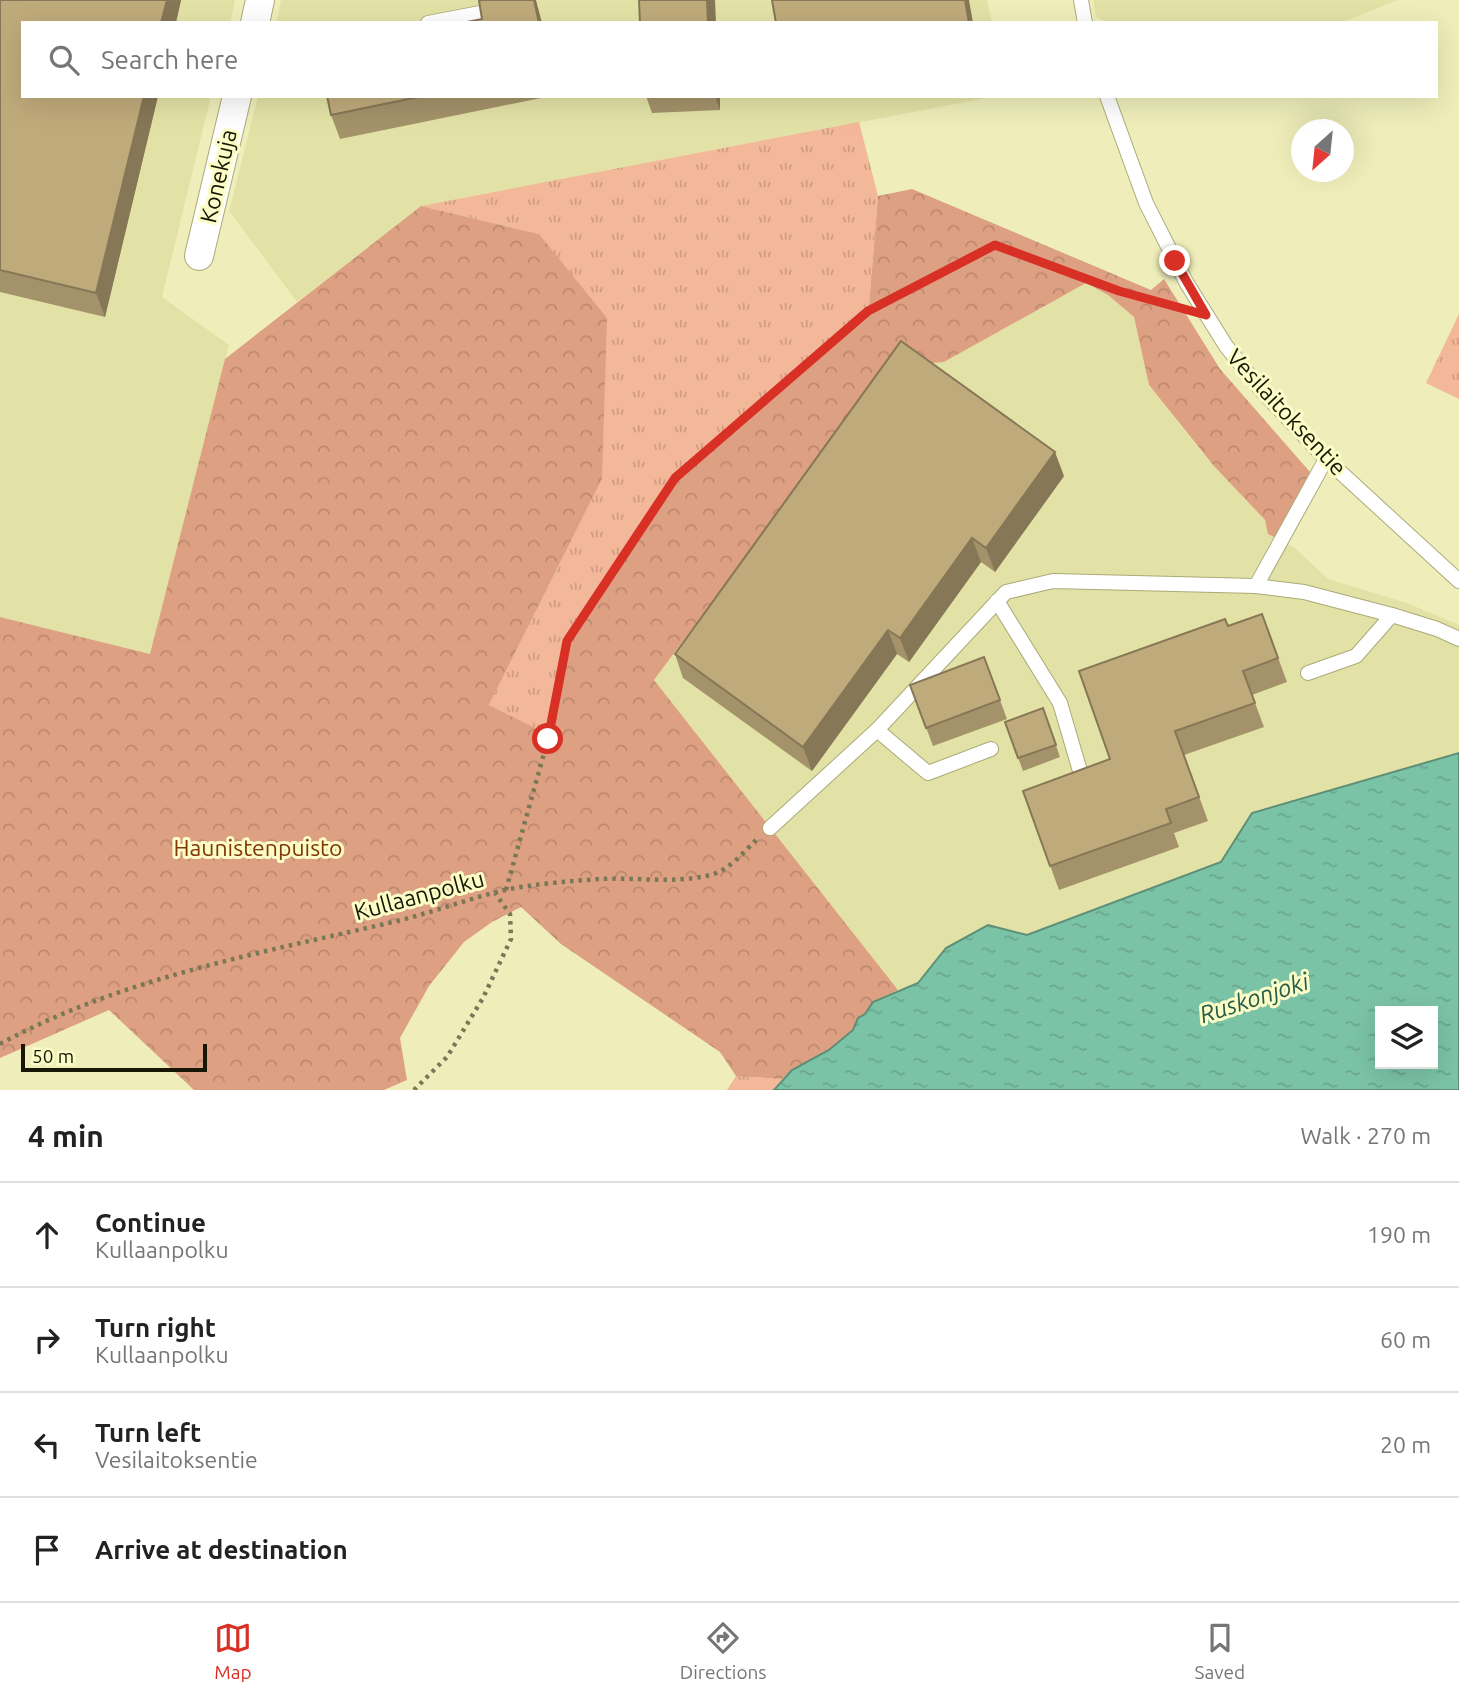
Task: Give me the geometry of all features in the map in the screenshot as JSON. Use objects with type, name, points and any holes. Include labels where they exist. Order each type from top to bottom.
[{"type":"street","points":[[255,21],[260,0]]},
{"type":"street","name":"Konekuja","points":[[199,256],[237,98]]},
{"type":"lane","points":[[1081,0],[1085,21]]},
{"type":"lane","points":[[438,21],[496,10]]},
{"type":"lane","name":"Vesilaitoksentie","points":[[1108,98],[1146,203],[1186,282],[1226,346],[1264,393],[1326,459],[1459,581]]},
{"type":"lane","points":[[1256,586],[1326,459]]},
{"type":"lane","points":[[770,828],[877,730],[1006,592],[1053,581],[1256,586],[1304,592],[1392,615],[1459,639]]},
{"type":"lane","points":[[997,601],[1060,703],[1080,771]]},
{"type":"lane","points":[[1308,673],[1356,656],[1392,615]]},
{"type":"lane","points":[[877,730],[928,773],[991,749]]},
{"type":"path","name":"Kullaanpolku","points":[[0,1044],[107,997],[190,970],[396,921],[506,890],[548,739],[567,641],[675,478],[868,311],[995,245],[1119,291],[1206,315]]},
{"type":"path","points":[[506,890],[599,879],[673,879],[713,875],[770,828]]},
{"type":"path","points":[[414,1090],[447,1057],[483,998],[512,939],[510,914],[495,893]]},
{"type":"shaded area","points":[[0,0],[235,0],[230,21],[21,21],[21,98],[211,98],[162,297],[229,345],[150,654],[0,617]]},
{"type":"shaded area","points":[[281,0],[987,0],[992,21],[276,21]]},
{"type":"shaded area","points":[[1093,0],[1397,0],[1346,21],[1104,21],[1096,17]]},
{"type":"shaded area","points":[[257,98],[987,98],[421,206],[297,302],[229,211]]},
{"type":"shaded area","points":[[1086,283],[1108,295],[1134,317],[1149,385],[1203,454],[1265,520],[1269,534],[1295,548],[1328,579],[1407,603],[1459,625],[1459,753],[1252,813],[1221,862],[1027,935],[988,925],[946,948],[918,983],[898,990],[654,680],[879,378],[910,365],[944,362]]},
{"type":"green space","points":[[859,122],[878,196],[869,306],[675,478],[567,641],[554,738],[489,705],[602,479],[539,234],[421,206]]},
{"type":"green space","name":"Haunistenpuisto","points":[[912,189],[1151,290],[1164,279],[1220,369],[1310,472],[1282,541],[1268,534],[1265,520],[1213,465],[1149,385],[1134,317],[1108,295],[1086,283],[944,362],[910,365],[879,378],[654,680],[898,990],[873,1002],[865,1014],[858,1018],[853,1030],[829,1050],[792,1070],[782,1079],[736,1076],[720,1052],[561,944],[521,907],[492,922],[464,942],[429,986],[400,1038],[407,1080],[384,1090],[194,1090],[109,1010],[0,1058],[0,617],[150,654],[225,359],[421,206],[539,234],[607,318],[602,479],[489,705],[553,737],[567,641],[675,478],[869,306],[878,196]]},
{"type":"green space","points":[[1459,314],[1459,399],[1426,383]]},
{"type":"green space","points":[[736,1076],[782,1079],[774,1090],[727,1090]]},
{"type":"water","name":"Ruskonjoki","points":[[1459,753],[1459,1090],[774,1090],[792,1070],[829,1050],[853,1030],[858,1018],[865,1014],[873,1002],[918,983],[946,948],[988,925],[1027,935],[1221,862],[1252,813]]},
{"type":"building","points":[[0,0],[167,0],[162,21],[21,21],[21,98],[144,98],[96,293],[0,270]]},
{"type":"building","points":[[534,0],[539,21],[472,21],[482,19],[479,1]]},
{"type":"building","points":[[639,0],[707,0],[708,21],[640,21]]},
{"type":"building","points":[[772,0],[965,0],[969,21],[776,21]]},
{"type":"building","points":[[327,98],[413,98],[331,115]]},
{"type":"building","points":[[901,341],[1055,452],[986,548],[972,538],[900,638],[888,630],[803,747],[675,654]]},
{"type":"building","points":[[1262,614],[1278,658],[1243,671],[1255,703],[1175,731],[1199,797],[1166,809],[1171,823],[1050,866],[1023,791],[1110,759],[1079,671],[1225,619],[1228,626]]},
{"type":"building","points":[[984,657],[1000,700],[926,728],[910,685]]},
{"type":"building","points":[[1043,708],[1056,745],[1018,758],[1005,722]]},
{"type":"route","points":[[548,739],[567,641],[675,478],[868,311],[995,245],[1119,291],[1206,315],[1175,261]]}]
